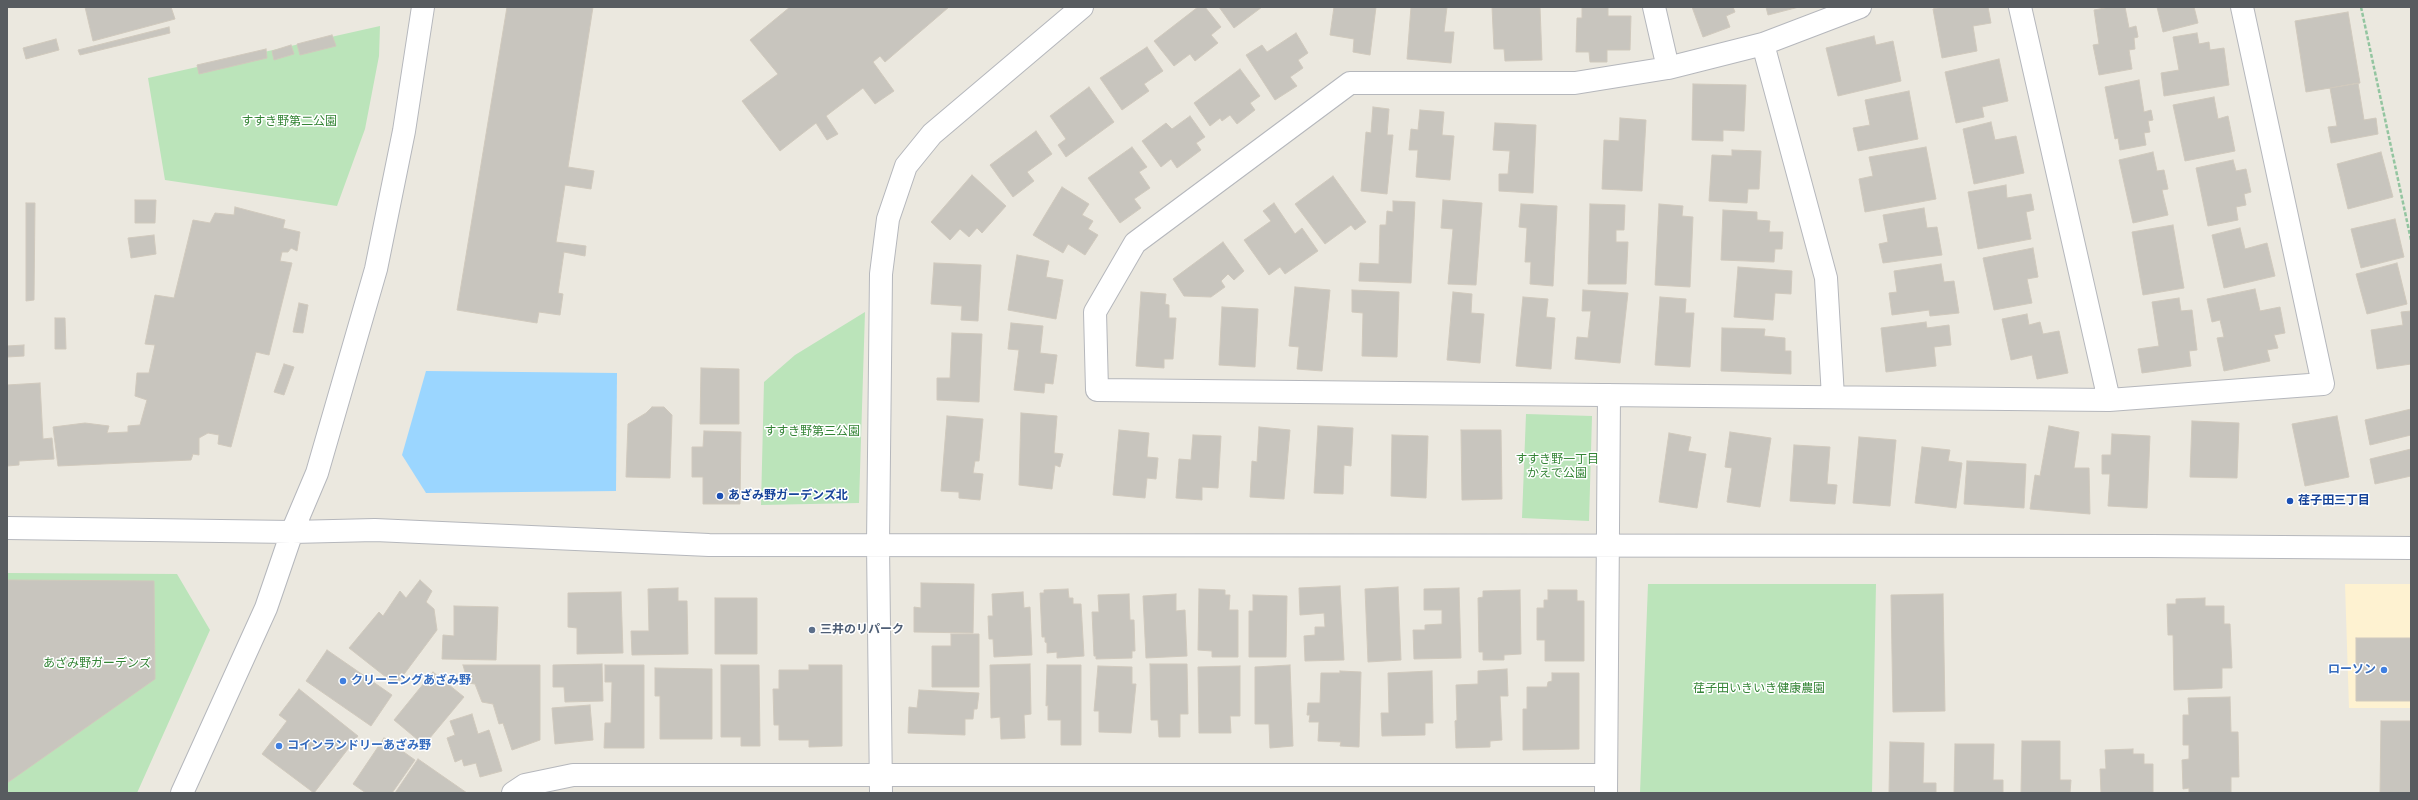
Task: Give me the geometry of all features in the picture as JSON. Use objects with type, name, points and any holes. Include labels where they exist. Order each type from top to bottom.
[{"type":"street","points":[[182,793],[266,608],[292,532],[317,473],[376,269],[404,130],[423,7]]},
{"type":"street","points":[[881,783],[878,544],[881,274],[888,219],[906,166],[932,134],[1082,7]]},
{"type":"street","points":[[1654,7],[1668,68]]},
{"type":"street","points":[[1860,7],[1763,44],[1668,68],[1575,83],[1350,82],[1135,243],[1095,312],[1097,390],[2109,400],[2323,384],[2242,7]]},
{"type":"street","points":[[2020,7],[2109,400]]},
{"type":"street","points":[[1763,44],[1826,278],[1833,397]]},
{"type":"street","points":[[513,793],[525,785],[573,774],[881,783],[1606,784],[1606,546],[1609,395]]},
{"type":"street","points":[[7,528],[292,532],[374,530],[709,544],[2151,546],[2411,548]]},
{"type":"path","points":[[2361,7],[2411,240]]},
{"type":"shaded area","points":[[2345,584],[2411,584],[2411,708],[2349,708]]},
{"type":"green space","name":"すすき野第二公園","points":[[380,26],[379,56],[365,129],[337,206],[165,180],[148,78]]},
{"type":"green space","name":"すすき野第三公園","points":[[865,312],[859,503],[761,505],[764,382],[795,355]]},
{"type":"green space","name":"すすき野一丁目 かえで公園","points":[[1526,414],[1592,416],[1589,521],[1522,518]]},
{"type":"green space","name":"あざみ野ガーデンズ","points":[[7,573],[177,574],[210,630],[137,793],[7,793]]},
{"type":"green space","name":"荏子田いきいき健康農園","points":[[1648,584],[1876,584],[1872,793],[1640,793]]},
{"type":"water","points":[[426,371],[617,373],[616,491],[426,493],[402,455]]},
{"type":"building","points":[[85,7],[171,7],[175,19],[93,41]]},
{"type":"building","points":[[507,7],[593,7],[568,167],[594,171],[591,189],[565,185],[556,242],[586,246],[585,256],[564,252],[558,293],[563,294],[560,315],[539,312],[537,323],[457,310]]},
{"type":"building","points":[[790,7],[949,7],[885,62],[880,56],[873,62],[894,91],[875,104],[863,88],[826,116],[838,134],[827,140],[816,123],[780,151],[742,101],[778,74],[750,40]]},
{"type":"building","points":[[1198,7],[1205,7],[1221,27],[1211,35],[1218,43],[1195,61],[1190,54],[1174,66],[1154,41]]},
{"type":"building","points":[[1219,7],[1262,7],[1234,28]]},
{"type":"building","points":[[1334,7],[1376,7],[1370,55],[1353,52],[1354,39],[1330,35]]},
{"type":"building","points":[[1411,7],[1447,7],[1444,32],[1454,32],[1451,63],[1407,59]]},
{"type":"building","points":[[1492,7],[1540,7],[1542,60],[1505,61],[1504,49],[1494,49]]},
{"type":"building","points":[[1582,7],[1608,7],[1608,16],[1631,16],[1630,50],[1607,50],[1607,62],[1590,62],[1589,52],[1576,52],[1577,18],[1582,18]]},
{"type":"building","points":[[1692,7],[1733,7],[1735,12],[1726,16],[1730,27],[1703,37]]},
{"type":"building","points":[[1766,7],[1799,7],[1768,15]]},
{"type":"building","points":[[1942,7],[1988,7],[1991,23],[1973,26],[1977,51],[1942,58],[1933,9]]},
{"type":"building","points":[[2110,7],[2125,7],[2129,28],[2136,26],[2138,37],[2134,38],[2135,49],[2129,50],[2132,69],[2099,75],[2093,45],[2099,44],[2094,10]]},
{"type":"building","points":[[2157,7],[2194,7],[2198,23],[2163,32]]},
{"type":"building","points":[[2348,12],[2360,83],[2306,92],[2295,21]]},
{"type":"building","points":[[169,27],[170,33],[80,55],[78,50]]},
{"type":"building","points":[[1296,33],[1308,53],[1298,60],[1303,68],[1290,77],[1297,86],[1275,100],[1246,55],[1262,45],[1267,52]]},
{"type":"building","points":[[2197,33],[2199,44],[2209,42],[2210,50],[2224,48],[2229,85],[2164,96],[2161,73],[2179,70],[2173,37]]},
{"type":"building","points":[[332,35],[336,46],[300,55],[297,44]]},
{"type":"building","points":[[1874,36],[1876,45],[1893,41],[1901,81],[1838,96],[1826,48]]},
{"type":"building","points":[[56,39],[59,50],[26,59],[23,48]]},
{"type":"building","points":[[291,45],[294,54],[274,60],[272,51]]},
{"type":"building","points":[[1147,47],[1163,71],[1144,84],[1149,91],[1122,110],[1100,78]]},
{"type":"building","points":[[266,49],[267,58],[199,74],[197,65]]},
{"type":"building","points":[[1999,59],[2008,101],[1982,107],[1984,117],[1956,123],[1945,72]]},
{"type":"building","points":[[1240,69],[1260,96],[1250,103],[1255,110],[1237,124],[1230,115],[1222,121],[1220,118],[1210,126],[1194,103]]},
{"type":"building","points":[[2139,80],[2144,112],[2151,110],[2153,120],[2148,121],[2150,132],[2144,133],[2146,145],[2120,150],[2118,138],[2115,139],[2105,87]]},
{"type":"building","points":[[2358,83],[2364,120],[2376,118],[2378,134],[2331,143],[2328,127],[2337,126],[2330,88]]},
{"type":"building","points":[[1693,84],[1746,85],[1744,131],[1723,130],[1723,141],[1692,140]]},
{"type":"building","points":[[1089,87],[1114,122],[1066,157],[1058,145],[1066,139],[1050,116]]},
{"type":"building","points":[[1909,91],[1918,139],[1858,151],[1853,128],[1870,125],[1865,100]]},
{"type":"building","points":[[2214,97],[2218,119],[2228,116],[2235,151],[2185,161],[2173,105]]},
{"type":"building","points":[[1373,107],[1389,109],[1387,135],[1393,135],[1387,194],[1361,191],[1366,132],[1371,133]]},
{"type":"building","points":[[1420,110],[1444,112],[1442,135],[1454,136],[1450,180],[1416,177],[1418,150],[1409,150],[1411,129],[1418,130]]},
{"type":"building","points":[[1190,116],[1205,137],[1196,143],[1201,150],[1177,168],[1171,159],[1161,167],[1142,141],[1166,123],[1172,129]]},
{"type":"building","points":[[1620,118],[1646,120],[1642,191],[1602,189],[1604,140],[1619,141]]},
{"type":"building","points":[[1991,122],[1995,140],[2016,136],[2024,173],[1974,184],[1963,129]]},
{"type":"building","points":[[1495,123],[1536,125],[1533,193],[1499,191],[1499,174],[1508,174],[1510,151],[1493,150]]},
{"type":"building","points":[[1036,131],[1052,154],[1027,172],[1034,181],[1013,197],[990,165]]},
{"type":"building","points":[[1132,147],[1147,167],[1139,172],[1150,188],[1134,199],[1141,208],[1120,223],[1088,178]]},
{"type":"building","points":[[1926,147],[1936,199],[1865,212],[1859,179],[1873,176],[1869,157]]},
{"type":"building","points":[[1732,150],[1761,151],[1759,189],[1748,189],[1747,203],[1709,201],[1712,155],[1732,156]]},
{"type":"building","points":[[2153,152],[2157,171],[2164,170],[2168,189],[2162,190],[2168,215],[2133,223],[2119,160]]},
{"type":"building","points":[[2381,152],[2393,197],[2348,209],[2337,164]]},
{"type":"building","points":[[2233,160],[2236,171],[2246,169],[2251,192],[2244,194],[2246,205],[2236,207],[2238,220],[2208,226],[2196,168]]},
{"type":"building","points":[[972,175],[1006,206],[982,233],[977,228],[969,237],[960,229],[950,240],[931,222]]},
{"type":"building","points":[[1333,176],[1366,222],[1355,230],[1351,225],[1325,244],[1295,204]]},
{"type":"building","points":[[2006,185],[2007,198],[2031,194],[2034,210],[2026,212],[2031,239],[1978,249],[1968,192]]},
{"type":"building","points":[[1062,187],[1089,204],[1082,215],[1093,221],[1088,229],[1098,235],[1085,255],[1068,244],[1063,253],[1033,235]]},
{"type":"building","points":[[135,200],[156,200],[155,223],[135,223]]},
{"type":"building","points":[[1443,200],[1482,203],[1476,285],[1448,284],[1453,229],[1441,228]]},
{"type":"building","points":[[1393,201],[1415,202],[1411,283],[1359,281],[1360,263],[1379,264],[1380,225],[1386,225],[1387,211],[1393,212]]},
{"type":"building","points":[[26,203],[35,203],[34,300],[26,301]]},
{"type":"building","points":[[1274,203],[1295,234],[1302,228],[1318,251],[1285,274],[1280,267],[1269,275],[1244,240],[1271,221],[1263,211]]},
{"type":"building","points":[[1521,204],[1557,206],[1553,286],[1530,284],[1531,262],[1525,262],[1527,228],[1519,227]]},
{"type":"building","points":[[1590,204],[1625,205],[1624,230],[1616,230],[1616,242],[1628,242],[1626,284],[1588,284]]},
{"type":"building","points":[[1659,204],[1683,206],[1682,216],[1693,217],[1690,287],[1655,285]]},
{"type":"building","points":[[235,207],[285,220],[283,228],[300,232],[297,251],[291,248],[288,252],[282,252],[280,261],[292,263],[269,355],[256,352],[231,447],[218,444],[219,435],[208,433],[199,438],[199,455],[193,454],[191,460],[58,466],[53,427],[85,423],[109,426],[107,433],[128,432],[128,426],[140,425],[147,400],[135,396],[137,373],[149,373],[155,345],[145,344],[155,295],[174,298],[193,220],[210,223],[215,213],[234,215]]},
{"type":"building","points":[[1924,208],[1927,228],[1937,227],[1942,255],[1883,263],[1879,244],[1888,242],[1883,215]]},
{"type":"building","points":[[1723,210],[1757,212],[1757,220],[1770,221],[1769,232],[1783,232],[1782,249],[1775,249],[1774,262],[1721,260]]},
{"type":"building","points":[[2395,219],[2404,257],[2361,268],[2351,229]]},
{"type":"building","points":[[2173,225],[2184,288],[2143,295],[2132,232]]},
{"type":"building","points":[[2240,228],[2245,249],[2267,243],[2275,276],[2224,288],[2212,235]]},
{"type":"building","points":[[154,235],[156,254],[131,258],[128,238]]},
{"type":"building","points":[[1223,242],[1244,271],[1234,280],[1228,274],[1221,281],[1225,287],[1211,297],[1184,296],[1173,279]]},
{"type":"building","points":[[2033,248],[2038,277],[2027,279],[2032,303],[1994,310],[1983,258]]},
{"type":"building","points":[[1017,255],[1049,261],[1046,277],[1063,280],[1056,319],[1008,310]]},
{"type":"building","points":[[934,263],[981,265],[978,321],[961,320],[962,306],[931,304]]},
{"type":"building","points":[[2397,263],[2407,304],[2367,314],[2356,274]]},
{"type":"building","points":[[1941,264],[1944,282],[1954,281],[1959,313],[1930,316],[1929,310],[1892,315],[1889,293],[1897,292],[1894,271]]},
{"type":"building","points":[[1738,267],[1792,271],[1791,294],[1775,293],[1773,320],[1734,317]]},
{"type":"building","points":[[1295,287],[1330,290],[1322,371],[1297,369],[1299,347],[1289,346]]},
{"type":"building","points":[[2255,289],[2260,311],[2280,307],[2285,333],[2274,335],[2278,348],[2267,350],[2270,361],[2224,371],[2217,338],[2224,337],[2220,320],[2212,322],[2207,299]]},
{"type":"building","points":[[1352,290],[1399,292],[1397,357],[1362,356],[1363,313],[1352,312]]},
{"type":"building","points":[[1583,290],[1628,293],[1620,363],[1575,359],[1577,337],[1588,338],[1591,311],[1582,311]]},
{"type":"building","points":[[1141,292],[1166,294],[1165,304],[1169,305],[1169,318],[1176,318],[1173,359],[1164,359],[1164,368],[1136,366]]},
{"type":"building","points":[[1453,292],[1472,294],[1471,313],[1484,314],[1480,363],[1447,360]]},
{"type":"building","points":[[1523,297],[1548,299],[1546,317],[1555,318],[1551,369],[1516,366]]},
{"type":"building","points":[[1660,297],[1686,299],[1685,313],[1694,313],[1690,367],[1655,365]]},
{"type":"building","points":[[2179,298],[2181,311],[2192,310],[2197,350],[2189,351],[2191,366],[2142,373],[2138,349],[2159,346],[2152,302]]},
{"type":"building","points":[[299,303],[308,305],[303,333],[293,332]]},
{"type":"building","points":[[1222,307],[1258,309],[1255,367],[1219,365]]},
{"type":"building","points":[[2411,311],[2411,364],[2377,369],[2371,330],[2403,325],[2401,312]]},
{"type":"building","points":[[2027,314],[2029,325],[2040,322],[2043,334],[2059,331],[2068,373],[2037,379],[2032,355],[2011,360],[2002,319]]},
{"type":"building","points":[[55,318],[65,318],[66,349],[55,349]]},
{"type":"building","points":[[1926,322],[1927,328],[1949,325],[1951,345],[1934,347],[1936,366],[1886,372],[1881,328]]},
{"type":"building","points":[[1011,323],[1043,326],[1040,353],[1057,355],[1053,384],[1045,383],[1044,393],[1014,390],[1019,350],[1008,349]]},
{"type":"building","points":[[1722,328],[1765,329],[1764,336],[1785,338],[1785,351],[1791,351],[1791,374],[1721,371]]},
{"type":"building","points":[[952,333],[982,334],[979,402],[937,400],[937,378],[950,378]]},
{"type":"building","points":[[24,345],[24,356],[7,357],[7,346]]},
{"type":"building","points":[[284,364],[294,367],[284,395],[274,392]]},
{"type":"building","points":[[701,368],[739,369],[739,424],[700,424]]},
{"type":"building","points":[[40,383],[43,439],[52,438],[54,459],[19,461],[19,465],[7,466],[7,385]]},
{"type":"building","points":[[652,407],[664,407],[672,415],[670,478],[626,477],[628,424],[646,413]]},
{"type":"building","points":[[2411,409],[2411,435],[2370,445],[2365,420]]},
{"type":"building","points":[[1021,413],[1057,416],[1054,453],[1063,454],[1060,467],[1055,465],[1052,489],[1019,485]]},
{"type":"building","points":[[947,416],[983,419],[979,461],[975,461],[973,473],[983,474],[980,500],[959,498],[959,492],[941,491]]},
{"type":"building","points":[[2337,416],[2349,477],[2305,486],[2292,424]]},
{"type":"building","points":[[2192,421],[2239,423],[2237,478],[2190,477]]},
{"type":"building","points":[[1318,426],[1353,428],[1351,466],[1344,465],[1343,494],[1314,493]]},
{"type":"building","points":[[2049,426],[2079,432],[2074,468],[2089,468],[2090,514],[2030,509],[2035,475],[2040,476]]},
{"type":"building","points":[[1259,427],[1290,430],[1284,499],[1250,497],[1252,461],[1257,462]]},
{"type":"building","points":[[1119,430],[1149,433],[1147,457],[1158,458],[1156,479],[1147,478],[1145,498],[1113,495]]},
{"type":"building","points":[[1461,430],[1501,430],[1502,499],[1462,500]]},
{"type":"building","points":[[704,431],[741,432],[740,504],[703,504],[703,477],[692,477],[692,447],[703,447]]},
{"type":"building","points":[[1730,432],[1771,438],[1760,507],[1727,502],[1732,468],[1725,467]]},
{"type":"building","points":[[1669,433],[1691,437],[1688,451],[1706,454],[1697,508],[1659,502]]},
{"type":"building","points":[[2112,434],[2150,436],[2147,508],[2108,506],[2110,474],[2102,474],[2102,455],[2111,455]]},
{"type":"building","points":[[1193,435],[1221,436],[1218,488],[1202,487],[1202,500],[1176,498],[1179,459],[1191,460]]},
{"type":"building","points":[[1392,435],[1428,436],[1426,498],[1391,496]]},
{"type":"building","points":[[1859,437],[1896,440],[1890,506],[1853,503]]},
{"type":"building","points":[[1794,445],[1830,447],[1827,484],[1837,485],[1835,504],[1790,501]]},
{"type":"building","points":[[1922,447],[1950,450],[1948,461],[1962,463],[1956,508],[1915,503]]},
{"type":"building","points":[[2411,449],[2411,476],[2375,484],[2370,459]]},
{"type":"building","points":[[1967,461],[2026,464],[2024,508],[1964,504]]},
{"type":"building","points":[[7,580],[154,581],[155,679],[7,783]]},
{"type":"building","points":[[420,580],[432,591],[426,602],[434,609],[437,630],[396,685],[349,648],[379,612],[383,616],[400,591],[406,598]]},
{"type":"building","points":[[921,583],[974,584],[973,633],[914,632],[914,607],[921,608]]},
{"type":"building","points":[[1340,586],[1344,660],[1305,661],[1304,636],[1315,635],[1315,627],[1325,627],[1324,613],[1300,615],[1299,588]]},
{"type":"building","points":[[1398,587],[1401,660],[1368,662],[1365,589]]},
{"type":"building","points":[[678,588],[678,601],[687,601],[688,654],[632,655],[631,631],[649,631],[648,589]]},
{"type":"building","points":[[1459,588],[1461,658],[1414,659],[1413,630],[1425,630],[1425,625],[1442,624],[1442,610],[1424,610],[1424,589]]},
{"type":"building","points":[[1068,589],[1069,598],[1073,598],[1073,604],[1081,604],[1084,656],[1057,658],[1057,652],[1047,653],[1047,643],[1045,642],[1045,637],[1042,637],[1040,593],[1044,593],[1044,590]]},
{"type":"building","points":[[1199,589],[1225,590],[1225,595],[1230,595],[1229,610],[1238,610],[1238,657],[1212,657],[1212,651],[1198,650]]},
{"type":"building","points":[[1520,590],[1521,654],[1504,655],[1504,660],[1483,660],[1483,652],[1479,652],[1478,598],[1483,597],[1483,591]]},
{"type":"building","points":[[1548,590],[1577,590],[1577,601],[1584,601],[1584,661],[1545,661],[1545,640],[1537,640],[1537,608],[1544,608],[1544,600],[1548,600]]},
{"type":"building","points":[[621,592],[623,653],[577,654],[577,628],[568,627],[568,593]]},
{"type":"building","points":[[1023,592],[1024,608],[1030,607],[1032,655],[994,657],[993,639],[989,639],[988,616],[993,616],[992,594]]},
{"type":"building","points":[[1129,594],[1130,620],[1134,620],[1135,651],[1132,651],[1132,658],[1096,659],[1096,656],[1094,656],[1092,612],[1099,612],[1098,595]]},
{"type":"building","points":[[1176,594],[1176,611],[1185,610],[1187,656],[1146,658],[1143,596]]},
{"type":"building","points":[[1943,594],[1945,711],[1893,712],[1891,595]]},
{"type":"building","points":[[1253,595],[1287,596],[1286,657],[1249,657],[1249,611],[1253,611]]},
{"type":"building","points":[[715,598],[757,598],[757,654],[715,654]]},
{"type":"building","points":[[2205,598],[2205,606],[2224,606],[2224,624],[2230,624],[2232,668],[2222,668],[2222,688],[2174,690],[2173,635],[2168,635],[2167,604],[2176,604],[2176,599]]},
{"type":"building","points":[[454,606],[498,607],[496,660],[442,659],[443,635],[454,636]]},
{"type":"building","points":[[951,634],[979,634],[979,687],[932,687],[932,646],[951,646]]},
{"type":"building","name":"ローソン","points":[[2356,638],[2411,638],[2411,701],[2356,701]]},
{"type":"building","points":[[327,650],[392,695],[371,726],[306,681]]},
{"type":"building","points":[[602,664],[603,701],[565,702],[564,687],[553,687],[553,665]]},
{"type":"building","points":[[1030,664],[1031,714],[1024,715],[1025,738],[1001,739],[1000,717],[991,718],[990,665]]},
{"type":"building","points":[[1150,664],[1187,664],[1188,714],[1180,714],[1180,737],[1159,737],[1158,720],[1151,720]]},
{"type":"building","points":[[463,665],[540,665],[540,740],[512,750],[503,723],[499,724],[493,704],[482,702],[475,684],[468,683]]},
{"type":"building","points":[[605,665],[644,665],[644,748],[604,748],[605,723],[611,723],[612,682],[605,682]]},
{"type":"building","points":[[721,665],[759,665],[760,746],[741,746],[741,737],[721,737]]},
{"type":"building","points":[[809,665],[842,665],[842,746],[809,747],[809,740],[779,740],[779,725],[774,725],[773,689],[779,689],[779,670],[809,670]]},
{"type":"building","points":[[1047,665],[1081,665],[1081,745],[1061,745],[1061,720],[1048,720],[1048,705],[1046,706]]},
{"type":"building","points":[[1290,665],[1293,746],[1270,748],[1269,724],[1255,724],[1255,667]]},
{"type":"building","points":[[1098,666],[1132,667],[1132,684],[1136,684],[1131,733],[1099,732],[1099,711],[1094,711]]},
{"type":"building","points":[[1240,666],[1240,716],[1230,716],[1231,733],[1199,733],[1198,667]]},
{"type":"building","points":[[655,668],[712,669],[712,739],[660,739],[660,696],[655,696]]},
{"type":"building","points":[[1507,669],[1508,696],[1500,696],[1502,740],[1490,741],[1490,747],[1456,748],[1456,685],[1478,684],[1478,671]]},
{"type":"building","points":[[1340,671],[1361,672],[1359,747],[1340,746],[1341,742],[1318,741],[1319,722],[1309,722],[1310,715],[1307,715],[1308,703],[1320,703],[1321,673],[1340,673]]},
{"type":"building","points":[[1432,671],[1433,723],[1425,723],[1425,735],[1382,736],[1381,713],[1389,713],[1388,673]]},
{"type":"building","points":[[433,672],[464,697],[424,745],[394,720]]},
{"type":"building","points":[[1552,673],[1579,673],[1579,749],[1523,750],[1523,709],[1527,709],[1527,687],[1547,687],[1548,682],[1552,681]]},
{"type":"building","points":[[299,689],[358,736],[314,793],[262,754],[287,721],[279,715]]},
{"type":"building","points":[[919,690],[979,693],[977,709],[974,709],[973,719],[965,719],[965,735],[908,733],[909,707],[917,708]]},
{"type":"building","points":[[2230,697],[2231,732],[2238,732],[2239,777],[2231,777],[2231,793],[2189,793],[2189,788],[2183,789],[2182,760],[2189,759],[2189,745],[2183,745],[2183,715],[2189,715],[2188,698]]},
{"type":"building","points":[[590,705],[593,740],[555,744],[552,708]]},
{"type":"building","points":[[472,714],[478,734],[489,730],[502,771],[480,777],[476,763],[464,766],[462,759],[455,762],[447,738],[455,735],[450,721]]},
{"type":"building","points":[[2381,721],[2411,721],[2411,793],[2380,793]]},
{"type":"building","points":[[384,738],[415,760],[392,793],[366,793],[353,784]]},
{"type":"building","points":[[2022,741],[2060,741],[2060,780],[2071,780],[2070,793],[2021,793]]},
{"type":"building","points":[[1890,742],[1924,743],[1923,783],[1936,783],[1936,793],[1889,793]]},
{"type":"building","points":[[1955,744],[1994,744],[1993,780],[2003,780],[2003,793],[1954,793]]},
{"type":"building","points":[[2133,749],[2133,754],[2144,754],[2144,764],[2153,764],[2153,793],[2101,793],[2100,769],[2106,769],[2105,750]]},
{"type":"building","points":[[418,759],[467,793],[395,793]]},
{"type":"place","name":"あざみ野ガーデンズ北","points":[[720,496]]},
{"type":"place","name":"荏子田三丁目","points":[[2290,501]]},
{"type":"place","name":"三井のリパーク","points":[[812,630]]},
{"type":"place","name":"ローソン","points":[[2384,670]]},
{"type":"place","name":"クリーニングあざみ野","points":[[343,681]]},
{"type":"place","name":"コインランドリーあざみ野","points":[[279,746]]}]
